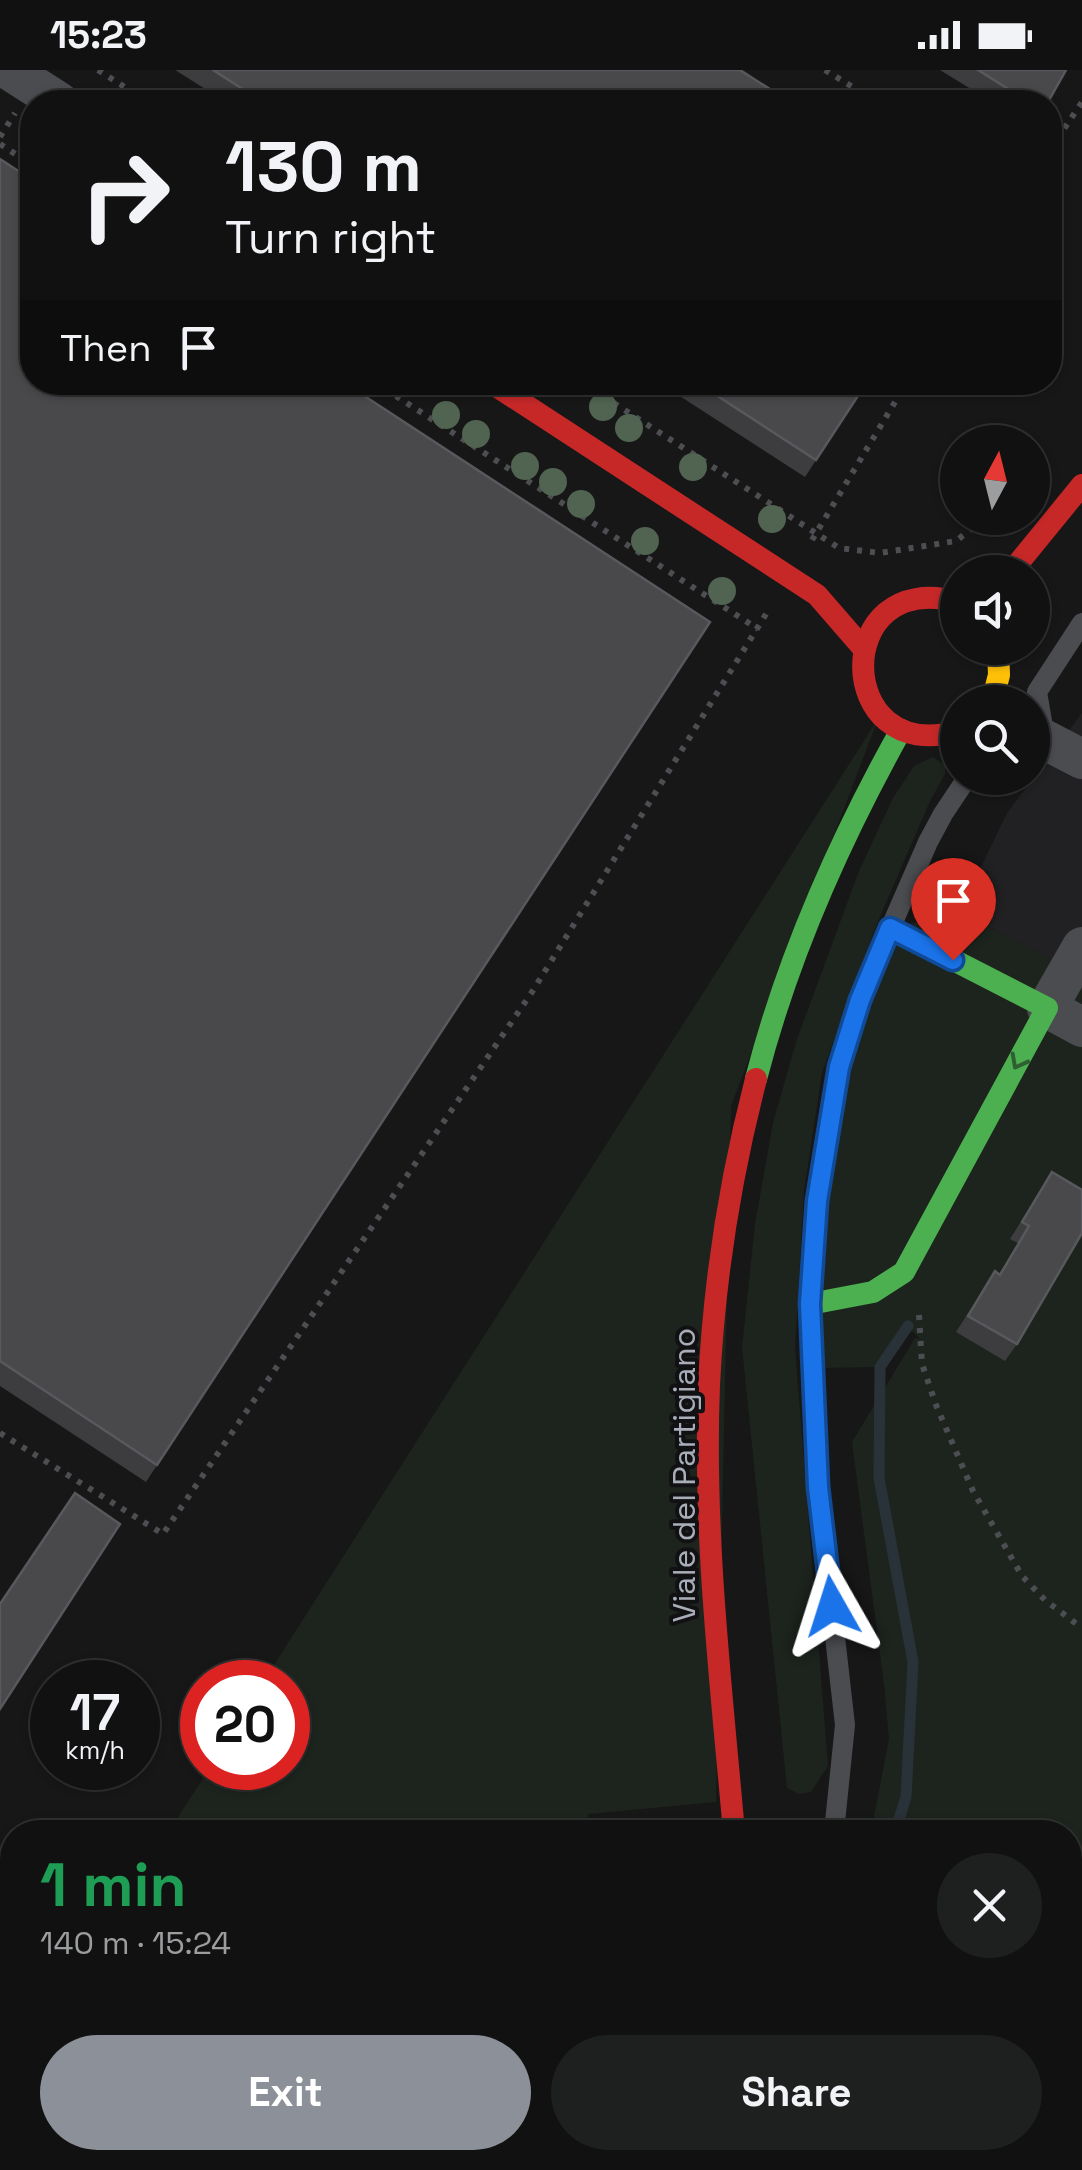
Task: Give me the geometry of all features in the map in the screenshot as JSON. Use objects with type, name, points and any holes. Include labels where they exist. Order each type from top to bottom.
[{"type":"main road","points":[[510,395],[803,586],[863,648]]},
{"type":"main road","points":[[1026,555],[1082,485]]},
{"type":"main road","points":[[940,597],[911,599],[890,610],[873,627],[863,648],[860,667],[863,687],[885,720],[920,736],[940,736]]},
{"type":"main road","name":"Viale del Partigiano","points":[[733,1820],[710,1517],[709,1386],[721,1255],[745,1119],[774,1010],[826,873],[902,730]]},
{"type":"main road","points":[[810,1304],[873,1292],[904,1272],[1065,1018],[890,928]]},
{"type":"street","points":[[9,70],[40,90]]},
{"type":"street","points":[[803,586],[856,606],[890,610]]},
{"type":"street","points":[[1050,743],[1082,759]]},
{"type":"street","points":[[1065,1018],[1082,947]]},
{"type":"lane","points":[[1042,685],[1082,622]]},
{"type":"lane","points":[[835,1820],[845,1725],[818,1487],[810,1304],[817,1201],[839,1067],[860,1000],[935,828],[956,795]]},
{"type":"path","points":[[98,70],[129,90]]},
{"type":"path","points":[[826,70],[858,90]]},
{"type":"path","points":[[1062,132],[1082,102]]},
{"type":"path","points":[[0,1434],[162,1534],[532,992],[758,629],[394,395]]},
{"type":"path","points":[[601,395],[839,548],[880,553],[956,541],[964,535]]},
{"type":"path","points":[[803,586],[816,533],[899,395]]},
{"type":"path","points":[[899,1276],[918,1308],[922,1364],[973,1491],[1022,1576],[1044,1600],[1082,1628]]},
{"type":"shaded area","points":[[1082,713],[1082,975],[959,912],[1007,813],[1020,795],[1050,795],[1050,756]]},
{"type":"shaded area","points":[[878,719],[731,1106],[716,1802],[588,1814],[588,1820],[176,1820],[196,1790],[310,1790],[310,1660],[277,1660]]},
{"type":"shaded area","points":[[933,757],[940,762],[940,783],[876,926],[822,1073],[804,1191],[795,1348],[828,1766],[811,1792],[799,1794],[787,1788],[742,1347],[755,1224],[773,1123],[796,1042],[859,871],[893,798],[914,766]]},
{"type":"shaded area","points":[[959,912],[1082,975],[1082,1820],[873,1820],[889,1739],[852,1442],[915,1338],[920,1339],[908,1327],[876,1367],[820,1368],[810,1304],[839,1067],[891,928]]},
{"type":"building","points":[[213,70],[740,70],[771,90],[244,90]]},
{"type":"building","points":[[978,70],[1066,70],[1055,90],[1010,90]]},
{"type":"building","points":[[0,159],[20,172],[20,395],[363,395],[710,622],[157,1465],[0,1361]]},
{"type":"building","points":[[716,395],[858,395],[816,460]]},
{"type":"building","points":[[1052,1172],[1082,1190],[1082,1233],[1017,1344],[968,1316],[995,1271],[1000,1275],[1029,1226],[1022,1222]]},
{"type":"building","points":[[75,1493],[120,1524],[0,1709],[0,1604]]},
{"type":"waterway","points":[[899,1820],[906,1797],[913,1662],[879,1478],[880,1367],[908,1326]]},
{"type":"traffic: fast","points":[[756,1079],[783,988],[817,900],[901,730]]},
{"type":"traffic: fast","points":[[810,1304],[873,1292],[904,1272],[1047,1008],[891,928]]},
{"type":"traffic: slow","points":[[996,685],[999,665]]},
{"type":"traffic: jam","points":[[510,395],[817,595],[863,648]]},
{"type":"traffic: jam","points":[[1025,555],[1082,485]]},
{"type":"traffic: jam","points":[[940,601],[916,599],[886,612],[869,637],[863,667],[869,697],[887,721],[917,734],[940,732]]},
{"type":"traffic: jam","points":[[733,1820],[711,1553],[709,1385],[725,1230],[756,1079]]},
{"type":"route","points":[[832,1606],[818,1487],[810,1304],[817,1201],[839,1067],[860,1000],[890,928],[953,960]]}]
